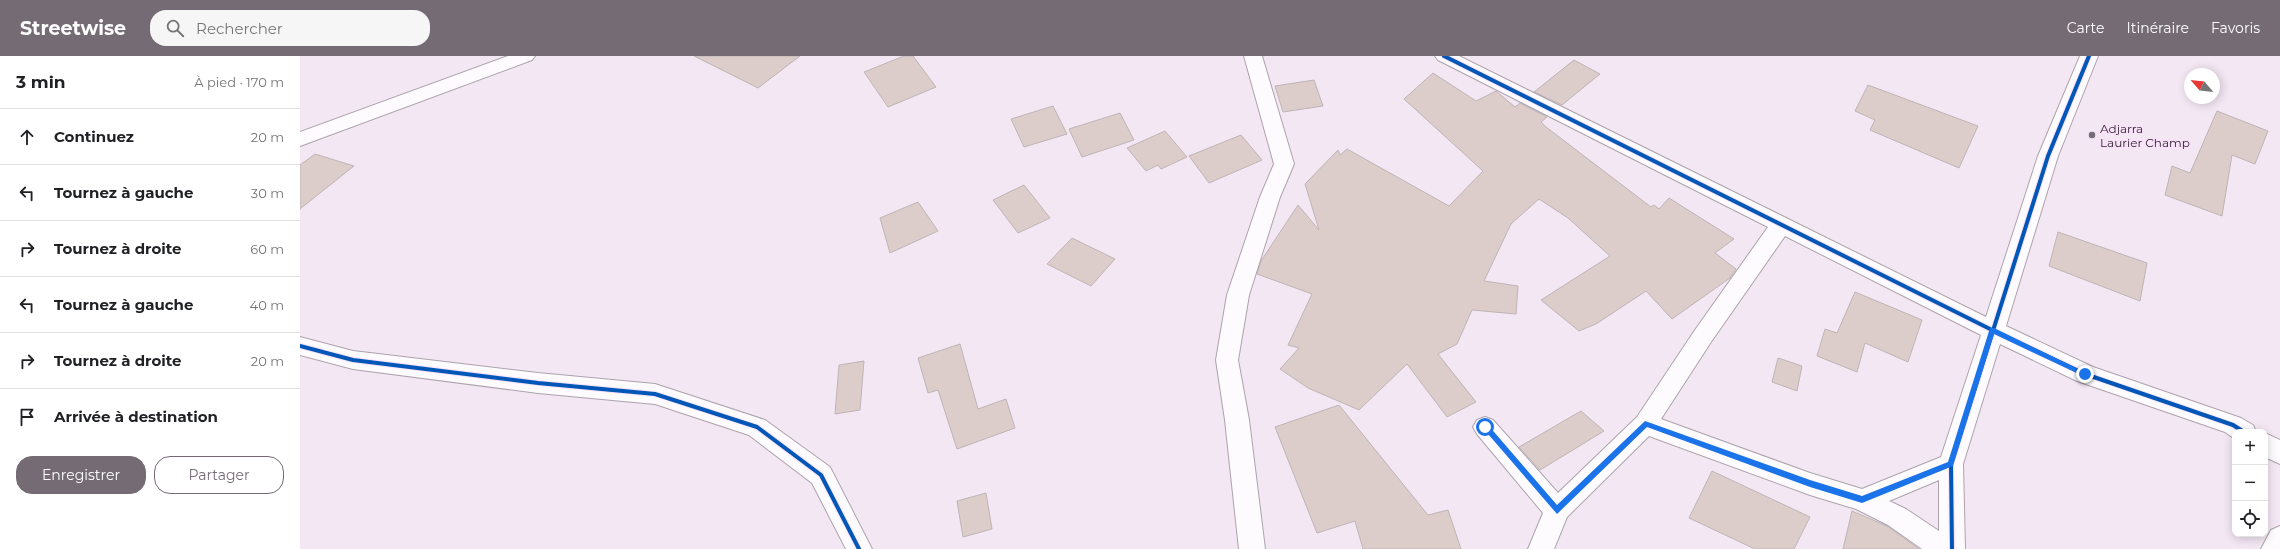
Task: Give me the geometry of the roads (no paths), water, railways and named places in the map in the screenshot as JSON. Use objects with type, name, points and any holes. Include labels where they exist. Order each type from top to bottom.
[{"type":"street","points":[[300,139],[526,56]]},
{"type":"street","points":[[1252,549],[1237,420],[1227,360],[1238,295],[1270,197],[1284,164],[1253,56]]},
{"type":"street","points":[[1444,56],[1992,330],[2085,374],[2238,429]]},
{"type":"street","points":[[1952,549],[1951,464],[2048,156],[2089,56]]},
{"type":"street","points":[[1541,549],[1557,510],[1645,424],[1703,336],[1782,224]]},
{"type":"street","points":[[300,346],[353,360],[538,383],[655,394],[758,427],[821,475],[858,549]]},
{"type":"street","points":[[1645,424],[1810,484],[1862,500],[1897,517],[1943,549]]},
{"type":"street","points":[[1485,427],[1557,510]]},
{"type":"street","points":[[2268,446],[2280,453]]},
{"type":"street","points":[[1862,500],[1951,464]]},
{"type":"street","points":[[2274,549],[2280,538]]},
{"type":"place","name":"Adjarra Laurier Champ","points":[[2092,135]]}]
